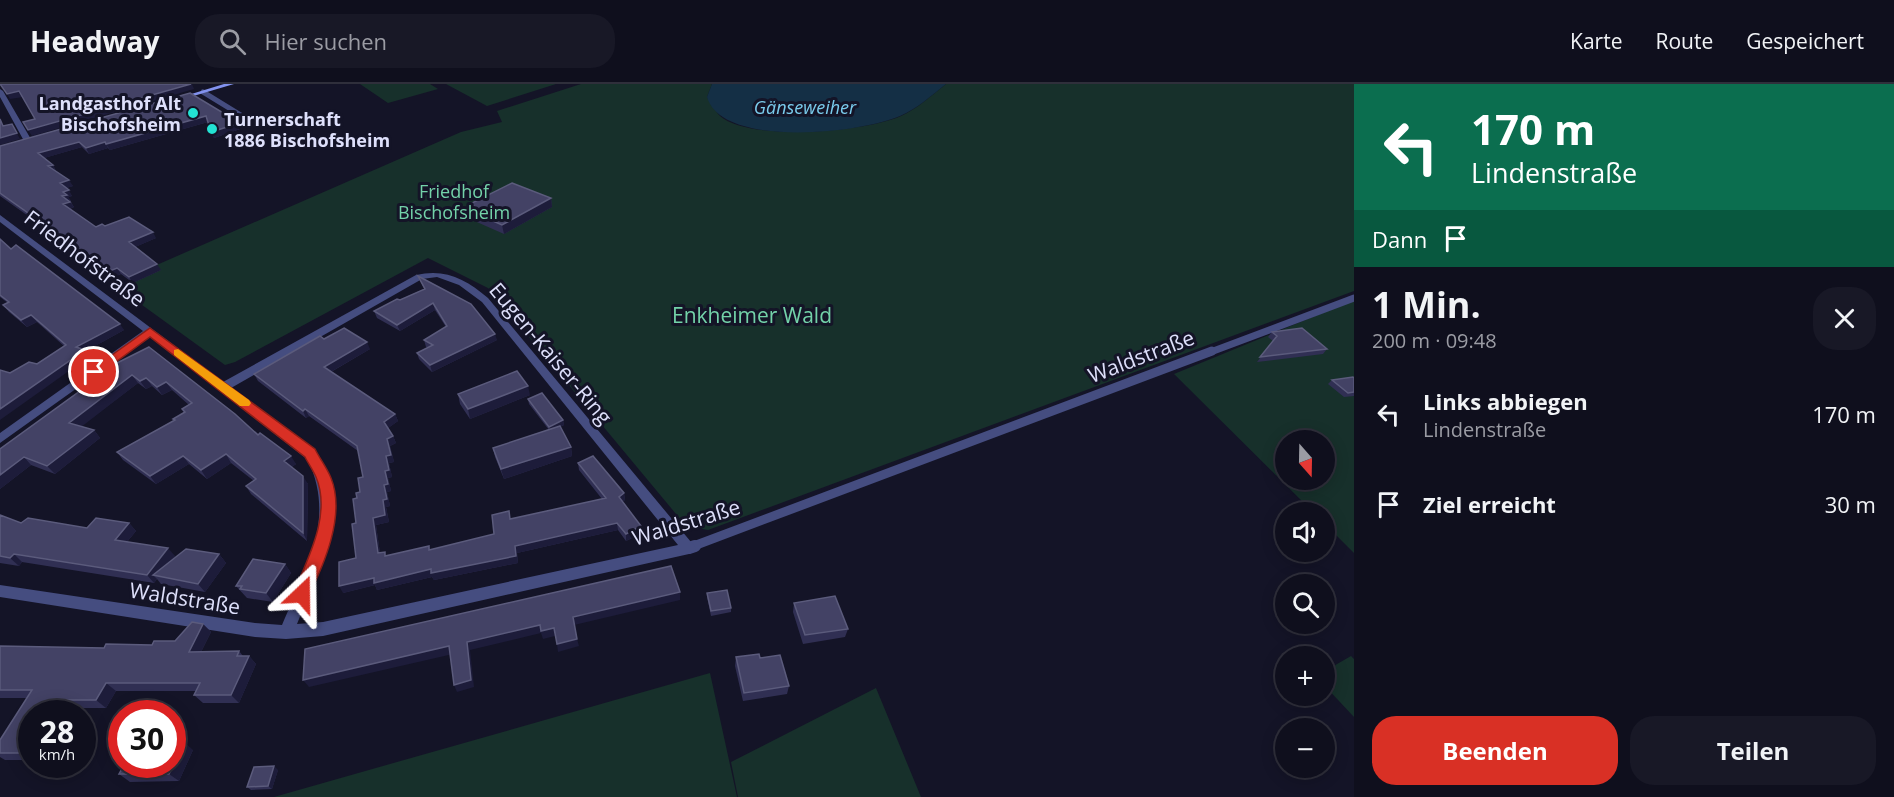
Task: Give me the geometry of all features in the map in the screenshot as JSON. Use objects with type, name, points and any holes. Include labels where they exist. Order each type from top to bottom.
[{"type":"street","points":[[166,102],[231,84]]},
{"type":"street","points":[[0,92],[28,141]]},
{"type":"street","points":[[18,144],[38,138]]},
{"type":"street","name":"Friedhofstraße","points":[[0,218],[310,453],[324,479],[328,504],[324,536],[286,633]]},
{"type":"street","name":"Eugen-Kaiser-Ring","points":[[223,387],[419,278],[441,273],[466,286],[485,300],[689,548]]},
{"type":"street","points":[[0,439],[150,332]]},
{"type":"street","name":"Waldstraße","points":[[0,591],[286,633],[323,629],[689,548]]},
{"type":"lane","points":[[203,92],[257,125]]},
{"type":"lane","name":"Waldstraße","points":[[689,548],[1354,298]]},
{"type":"green space","points":[[360,84],[430,84],[438,89],[388,103]]},
{"type":"green space","points":[[446,84],[556,84],[487,106]]},
{"type":"green space","name":"Enkheimer Wald","points":[[581,84],[712,84],[707,97],[720,116],[735,124],[781,132],[808,132],[884,122],[919,106],[946,84],[1354,84],[1354,291],[708,530],[686,526],[488,288],[428,258],[235,362],[225,365],[120,289],[142,278],[136,274],[461,132],[502,122],[497,111]]},
{"type":"green space","points":[[1354,300],[1354,553],[1335,534],[1335,502],[1303,502],[1291,490],[1335,490],[1335,430],[1275,430],[1275,474],[1174,374]]},
{"type":"green space","points":[[1351,656],[1354,659],[1354,717],[1335,697],[1335,665]]},
{"type":"green space","points":[[710,673],[737,797],[274,797]]},
{"type":"green space","points":[[876,688],[921,797],[738,797],[731,762]]},
{"type":"water","name":"Gänseweiher","points":[[712,84],[946,84],[924,102],[900,116],[856,128],[795,132],[765,130],[738,124],[718,113],[707,97]]},
{"type":"building","points":[[0,84],[191,84],[28,130],[23,122],[35,119],[19,91],[7,94]]},
{"type":"building","points":[[190,93],[240,123],[211,132],[206,116],[106,144],[105,142],[86,148],[79,142],[38,153],[53,165],[48,166],[69,180],[60,183],[69,190],[63,192],[67,195],[62,196],[70,202],[63,204],[96,227],[129,217],[153,232],[129,242],[157,264],[129,277],[117,268],[110,271],[0,193],[0,146]]},
{"type":"building","points":[[0,119],[3,126],[12,124],[17,133],[0,138]]},
{"type":"building","points":[[512,183],[551,198],[502,225],[468,210],[475,207],[470,204]]},
{"type":"building","points":[[0,239],[11,249],[16,245],[120,324],[76,347],[85,350],[0,409],[0,370],[10,373],[29,362],[37,364],[66,345],[31,315],[21,320],[3,305],[9,302],[0,295]]},
{"type":"building","points":[[418,276],[471,304],[495,334],[430,365],[417,353],[433,345],[424,340],[447,326],[433,303],[397,325],[374,311],[397,299],[400,300],[425,289]]},
{"type":"building","points":[[344,328],[367,342],[324,367],[395,414],[384,422],[393,436],[387,439],[391,455],[386,456],[389,470],[385,471],[388,484],[384,485],[387,499],[383,500],[385,515],[373,518],[378,553],[385,552],[385,556],[429,546],[429,550],[494,534],[492,515],[509,511],[510,519],[606,498],[578,463],[593,456],[624,493],[619,497],[641,526],[626,534],[617,523],[515,546],[516,556],[431,573],[431,569],[374,583],[374,578],[339,586],[339,562],[356,558],[352,524],[356,523],[353,499],[357,498],[356,493],[360,492],[358,478],[363,477],[357,446],[305,409],[303,411],[254,374],[320,336],[324,339]]},
{"type":"building","points":[[1302,328],[1327,349],[1260,357],[1277,336],[1272,332]]},
{"type":"building","points":[[149,347],[235,414],[258,435],[260,433],[291,456],[284,461],[303,476],[303,533],[246,486],[256,479],[226,454],[201,470],[183,456],[150,476],[117,452],[175,420],[173,419],[185,412],[182,409],[192,403],[166,382],[157,387],[146,378],[140,381],[132,375],[69,423],[94,430],[47,466],[24,457],[0,475],[0,449],[95,380],[91,379],[105,369]]},
{"type":"building","points":[[517,371],[528,386],[468,409],[458,394]]},
{"type":"building","points":[[1353,377],[1354,392],[1348,393],[1332,380]]},
{"type":"building","points":[[542,393],[563,420],[549,427],[528,399]]},
{"type":"building","points":[[560,426],[571,447],[501,469],[493,448]]},
{"type":"building","points":[[0,515],[21,523],[28,518],[87,528],[96,518],[129,523],[115,540],[168,548],[147,575],[14,554],[10,558],[0,556]]},
{"type":"building","points":[[186,549],[219,554],[198,584],[153,575]]},
{"type":"building","points":[[253,559],[285,564],[266,593],[240,589],[242,586],[236,586]]},
{"type":"building","points":[[671,566],[680,592],[573,617],[577,639],[557,644],[554,628],[541,631],[540,625],[467,642],[471,680],[454,685],[449,646],[303,680],[305,649]]},
{"type":"building","points":[[727,590],[731,608],[711,611],[707,593]]},
{"type":"building","points":[[835,596],[848,629],[805,635],[794,603]]},
{"type":"building","points":[[192,622],[203,624],[189,652],[239,651],[237,656],[249,656],[231,695],[194,695],[200,683],[106,683],[96,700],[26,700],[32,690],[0,690],[0,646],[104,648],[106,644],[152,645],[154,641],[175,641]]},
{"type":"building","points":[[759,654],[760,658],[780,655],[789,686],[744,693],[736,657]]},
{"type":"building","points":[[18,712],[18,753],[0,753],[0,740]]},
{"type":"building","points":[[274,766],[268,786],[247,787],[254,767]]},
{"type":"slow traffic","points":[[178,352],[245,403]]},
{"type":"place","name":"Landgasthof Alt Bischofsheim","points":[[193,113]]},
{"type":"place","name":"Turnerschaft 1886 Bischofsheim","points":[[212,129]]},
{"type":"route","points":[[94,372],[150,332],[310,453],[324,479],[328,504],[324,536],[302,594]]},
{"type":"park label","name":"Friedhof Bischofsheim","points":[[454,201]]}]
